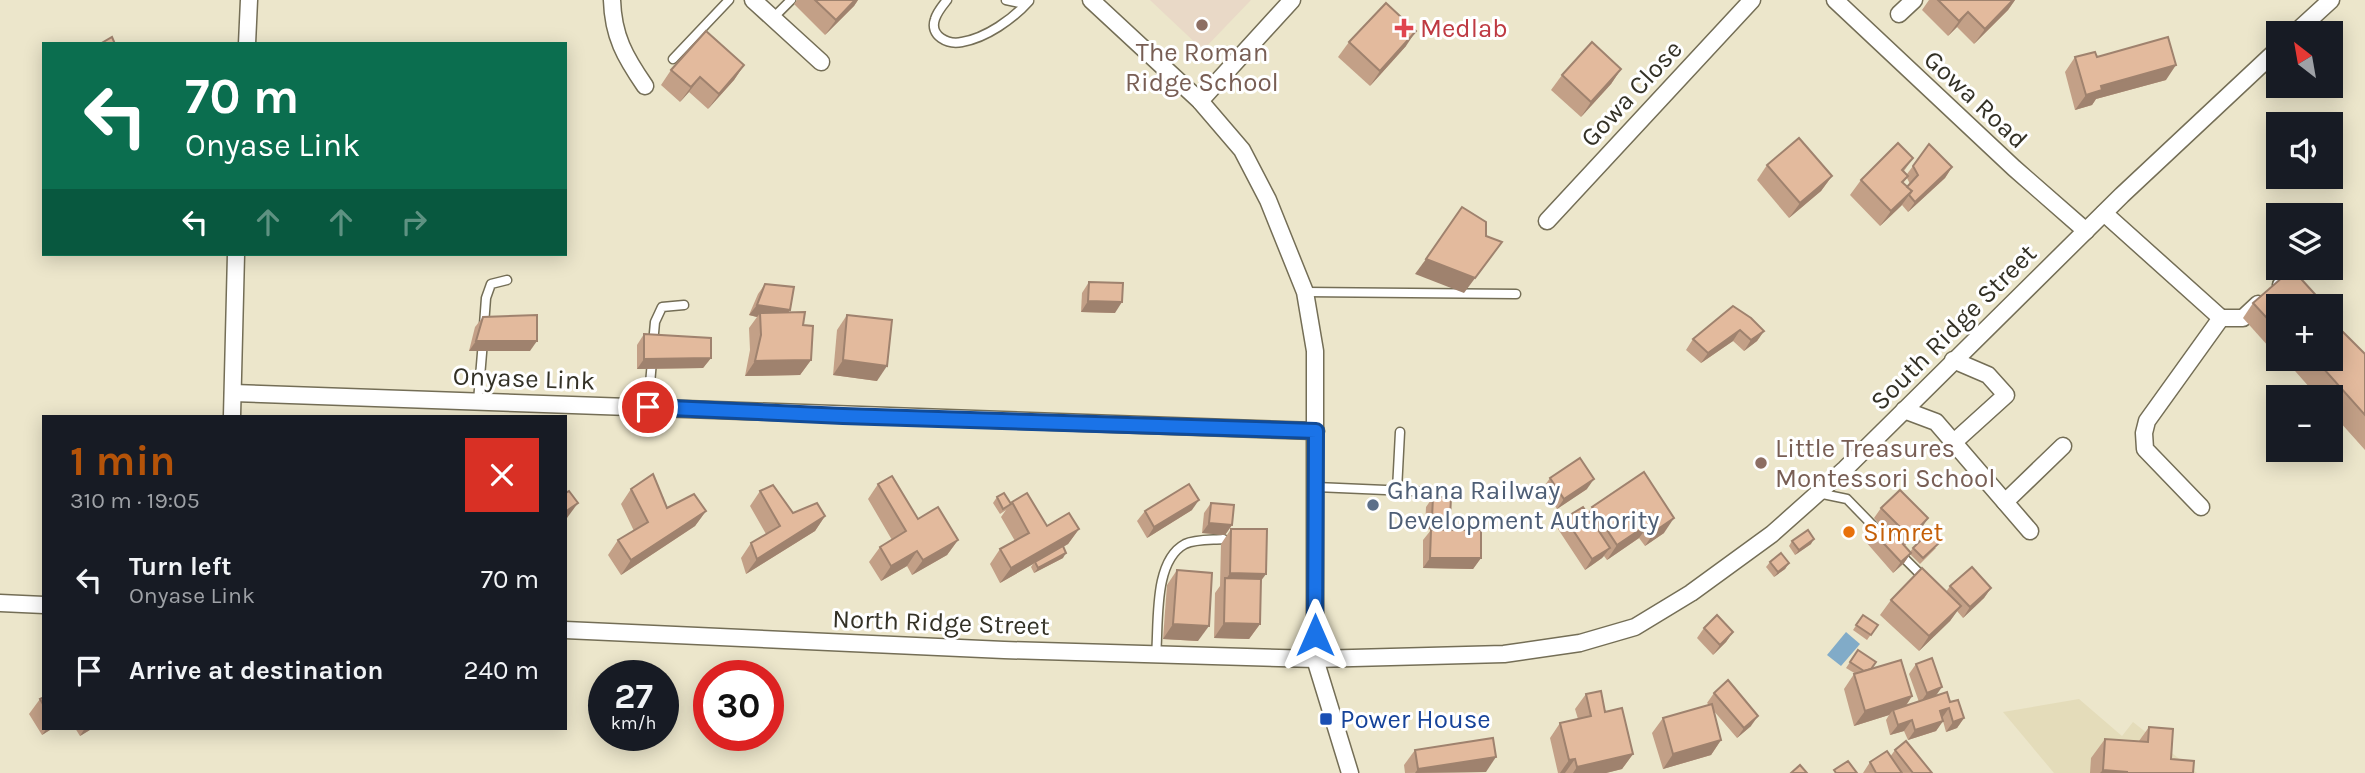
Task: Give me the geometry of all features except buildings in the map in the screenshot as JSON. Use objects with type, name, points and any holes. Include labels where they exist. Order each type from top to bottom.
[{"type":"street","points":[[247,42],[249,0]]},
{"type":"street","points":[[612,0],[613,22],[625,58],[645,86]]},
{"type":"street","points":[[753,0],[821,62]]},
{"type":"street","points":[[1091,0],[1200,101],[1242,150],[1268,200],[1305,292],[1315,351],[1315,659],[1350,773]]},
{"type":"street","points":[[1200,101],[1292,0]]},
{"type":"street","name":"Gowa Close","points":[[1547,220],[1752,0]]},
{"type":"street","name":"Gowa Road","points":[[1835,0],[2014,168],[2086,231]]},
{"type":"street","points":[[1899,14],[1913,0]]},
{"type":"street","points":[[2308,21],[2331,0]]},
{"type":"street","name":"South Ridge Street","points":[[1315,659],[1504,654],[1580,643],[1635,627],[1691,593],[1762,541],[1818,493],[2086,231],[2266,60]]},
{"type":"street","points":[[2105,213],[2221,318],[2242,317],[2287,280]]},
{"type":"street","points":[[232,415],[236,256]]},
{"type":"street","points":[[2201,507],[2145,449],[2144,433],[2147,421],[2221,318]]},
{"type":"street","points":[[1953,360],[1987,375],[2006,395],[1954,442]]},
{"type":"street","name":"Onyase Link","points":[[233,393],[1316,431]]},
{"type":"street","points":[[1904,410],[1936,422],[2030,531]]},
{"type":"street","points":[[2005,502],[2063,446]]},
{"type":"street","points":[[0,603],[42,605]]},
{"type":"street","name":"North Ridge Street","points":[[567,630],[1156,656],[1315,659]]},
{"type":"lane","points":[[673,59],[729,0]]},
{"type":"lane","points":[[773,18],[791,0]]},
{"type":"lane","points":[[947,0],[934,19],[934,30],[939,38],[948,43],[963,42],[983,35],[1030,1]]},
{"type":"lane","points":[[1006,0],[1020,3],[1030,1]]},
{"type":"lane","points":[[478,401],[486,299],[491,284],[506,279]]},
{"type":"lane","points":[[1305,292],[1516,294]]},
{"type":"lane","points":[[648,407],[657,315],[662,307],[684,305]]},
{"type":"lane","points":[[1397,490],[1400,432]]},
{"type":"lane","points":[[1316,488],[1455,493]]},
{"type":"lane","points":[[1818,493],[1847,499],[1920,574]]},
{"type":"lane","points":[[1156,656],[1162,579],[1171,555],[1187,542],[1223,539]]},
{"type":"shaded area","name":"The Roman Ridge School","points":[[1150,0],[1251,0],[1203,50]]},
{"type":"shaded area","points":[[2079,699],[2122,736],[2133,722],[2197,773],[2054,773],[2003,712]]},
{"type":"water","points":[[1846,632],[1860,644],[1841,666],[1827,655]]},
{"type":"place","name":"The Roman Ridge School","points":[[1202,25]]},
{"type":"place","name":"Medlab","points":[[1404,28]]},
{"type":"place","name":"Little Treasures Montessori School","points":[[1761,463]]},
{"type":"place","name":"Ghana Railway Development Authority","points":[[1373,505]]},
{"type":"place","name":"Simret","points":[[1849,532]]},
{"type":"place","name":"Power House","points":[[1326,719]]},
{"type":"route","points":[[648,407],[1316,431],[1315,635]]}]
